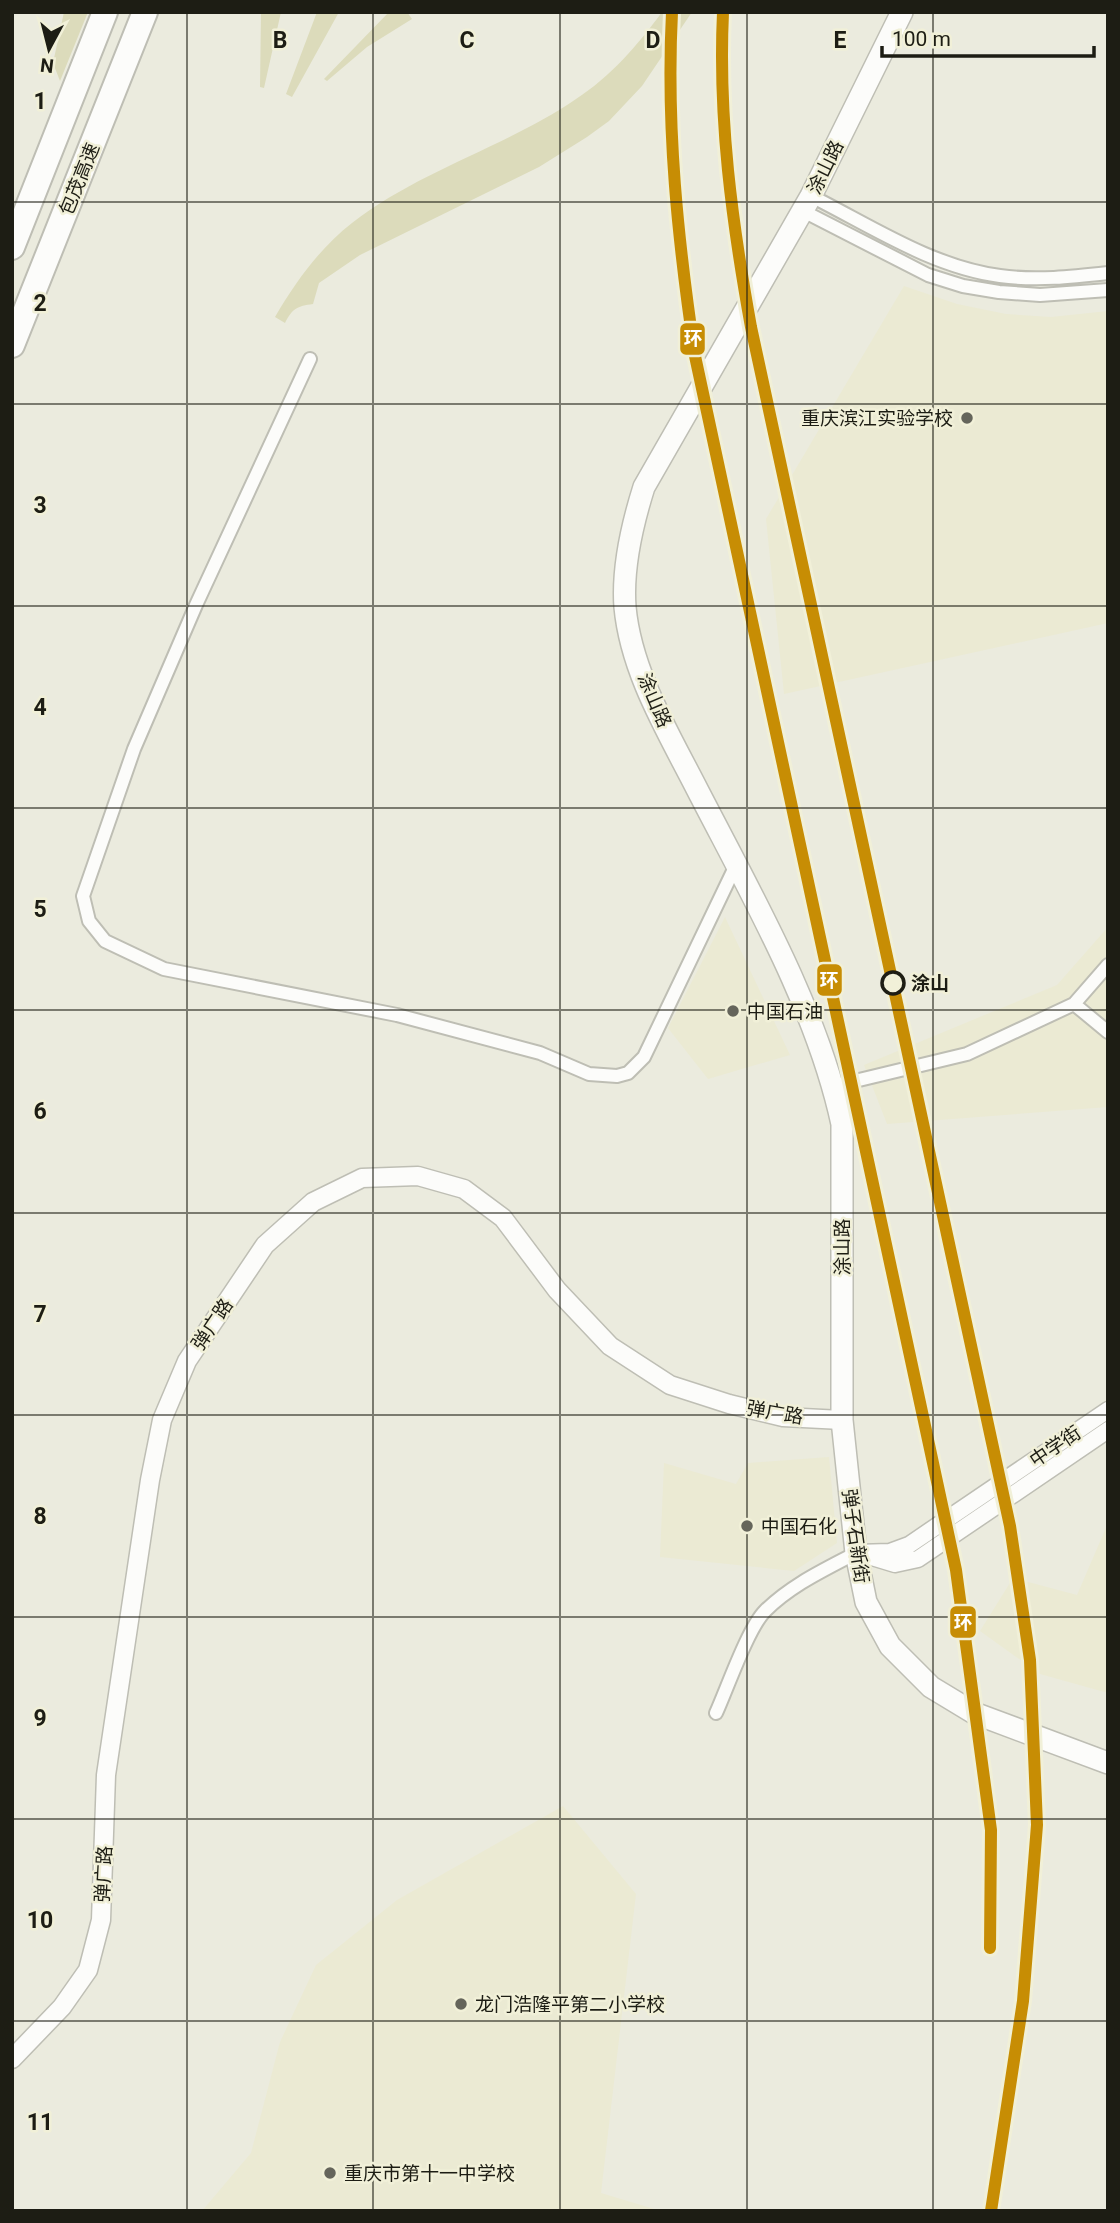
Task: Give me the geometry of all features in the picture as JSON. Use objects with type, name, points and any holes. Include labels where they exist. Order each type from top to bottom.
[{"type":"highway","name":"包茂高速","points":[[12,247],[106,12]]},
{"type":"highway","name":"包茂高速","points":[[12,345],[145,12]]},
{"type":"main road","name":"涂山路","points":[[842,1420],[842,1124],[834,1086],[767,923],[650,696],[633,644],[625,607],[631,528],[644,487],[807,203],[902,12]]},
{"type":"main road","name":"弹广路","points":[[12,2059],[62,2007],[88,1970],[101,1920],[106,1775],[150,1480],[162,1420],[187,1361],[265,1245],[313,1202],[362,1178],[418,1176],[464,1189],[503,1218],[557,1290],[610,1346],[670,1385],[729,1404],[783,1417],[842,1420]]},
{"type":"main road","name":"弹子石新街","points":[[842,1420],[856,1553],[866,1602],[890,1646],[931,1687],[974,1713],[1108,1762]]},
{"type":"street","points":[[807,203],[937,260],[968,270],[1040,279],[1108,273]]},
{"type":"street","points":[[807,203],[928,275],[962,286],[1040,295],[1108,290]]},
{"type":"street","points":[[310,359],[196,605],[134,749],[83,896],[89,921],[105,941],[164,969],[397,1015],[540,1053],[589,1074],[617,1076],[628,1073],[644,1057],[736,865]]},
{"type":"street","points":[[834,1086],[967,1054],[1074,1004],[1108,965]]},
{"type":"street","points":[[1074,1004],[1108,1032]]},
{"type":"street","name":"中学街","points":[[716,1713],[746,1644],[763,1613],[794,1586],[856,1553],[890,1552],[909,1545],[1108,1410]]},
{"type":"street","name":"中学街","points":[[856,1553],[895,1564],[918,1559],[1108,1430]]},
{"type":"shaded area","points":[[64,12],[88,12],[60,81],[53,63]]},
{"type":"shaded area","points":[[261,12],[281,12],[264,88],[260,87]]},
{"type":"shaded area","points":[[317,12],[339,12],[292,97],[286,94]]},
{"type":"shaded area","points":[[389,12],[407,12],[412,19],[367,47],[327,81],[324,79]]},
{"type":"shaded area","points":[[662,12],[692,12],[642,86],[609,121],[539,167],[360,255],[319,283],[313,304],[296,309],[285,323],[275,317],[309,266],[329,243],[352,223],[406,188],[521,131],[576,99],[623,60]]},
{"type":"shaded area","name":"重庆滨江实验学校","points":[[904,286],[957,304],[1006,314],[1051,317],[1108,311],[1108,623],[784,694],[766,519]]},
{"type":"shaded area","points":[[725,917],[790,1055],[708,1079],[668,1028]]},
{"type":"shaded area","points":[[1108,927],[1108,1107],[887,1124],[864,1065],[1057,985]]},
{"type":"shaded area","points":[[829,1457],[837,1543],[794,1571],[660,1557],[664,1463],[736,1484],[748,1463]]},
{"type":"shaded area","points":[[1108,1523],[1108,1693],[1040,1674],[980,1631],[1013,1578],[1077,1595]]},
{"type":"shaded area","name":"龙门浩隆平第二小学校","points":[[563,1806],[636,1894],[601,2193],[661,2211],[202,2211],[251,2153],[280,2042],[316,1965],[397,1900]]},
{"type":"transit line","name":"环","points":[[672,12],[672,141],[683,270],[695,356],[956,1570],[991,1830],[990,1948]]},
{"type":"transit line","name":"环","points":[[723,12],[723,92],[728,170],[751,327],[1010,1526],[1030,1660],[1037,1825],[1023,2001],[991,2211]]},
{"type":"place","name":"重庆滨江实验学校","points":[[967,418]]},
{"type":"place","name":"涂山","points":[[893,983]]},
{"type":"place","name":"中国石油","points":[[733,1011]]},
{"type":"place","name":"中国石化","points":[[747,1526]]},
{"type":"place","name":"龙门浩隆平第二小学校","points":[[461,2004]]},
{"type":"place","name":"重庆市第十一中学校","points":[[330,2173]]}]
